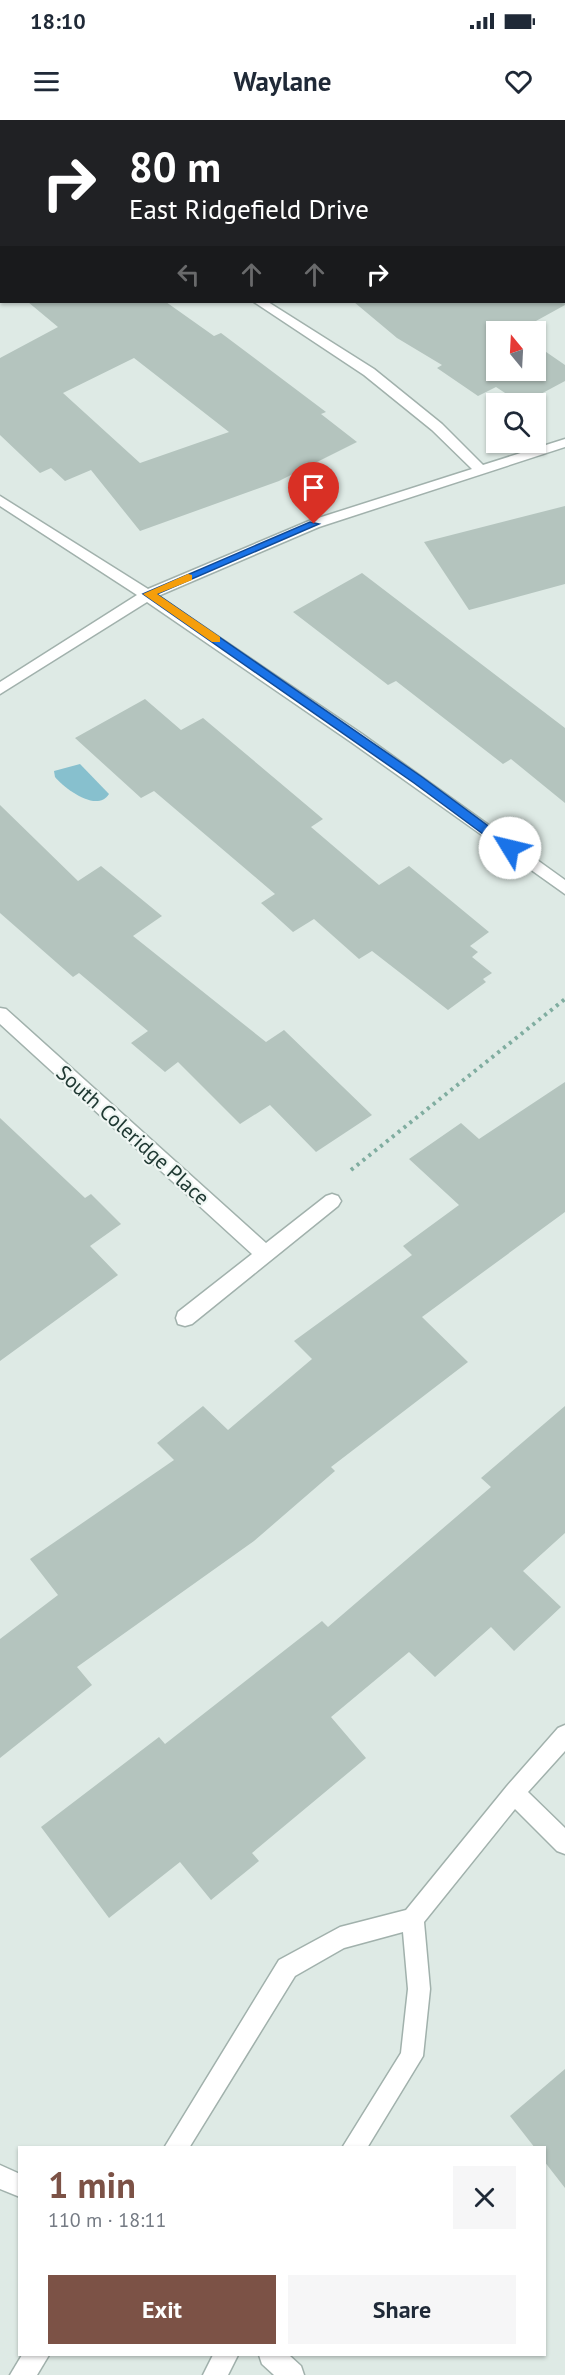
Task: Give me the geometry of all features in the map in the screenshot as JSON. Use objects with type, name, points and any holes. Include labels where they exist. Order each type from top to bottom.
[{"type":"street","points":[[262,303],[369,372],[437,426],[481,470]]},
{"type":"street","points":[[0,689],[149,594],[314,524],[565,443]]},
{"type":"street","points":[[0,500],[149,594],[418,780],[565,888]]},
{"type":"street","name":"South Coleridge Place","points":[[0,1014],[266,1255]]},
{"type":"street","points":[[185,1318],[332,1202]]},
{"type":"street","points":[[177,2146],[287,1968],[340,1938],[413,1919],[514,1792],[565,1735]]},
{"type":"street","points":[[514,1792],[565,1843]]},
{"type":"street","points":[[355,2146],[412,2056],[419,1989],[413,1919]]},
{"type":"street","points":[[0,2177],[18,2185]]},
{"type":"street","points":[[22,2375],[36,2356]]},
{"type":"street","points":[[215,2375],[225,2356]]},
{"type":"street","points":[[272,2356],[292,2375]]},
{"type":"path","points":[[351,1170],[565,999]]},
{"type":"water","points":[[80,764],[109,794],[104,799],[97,801],[81,797],[55,777],[54,771]]},
{"type":"building","points":[[29,303],[167,303],[214,336],[221,333],[326,412],[321,414],[357,442],[279,481],[140,531],[91,470],[65,481],[51,468],[40,473],[0,435],[0,358],[58,327]],"holes":[[[134,358],[229,432],[140,463],[63,393]]]},
{"type":"building","points":[[355,303],[565,303],[536,321],[486,321],[486,381],[546,381],[546,352],[565,365],[565,381],[543,393],[505,393],[496,387],[478,396],[437,368],[442,365],[397,338]]},
{"type":"building","points":[[565,506],[565,584],[469,610],[424,542]]},
{"type":"building","points":[[362,573],[565,728],[565,803],[511,759],[503,764],[396,681],[388,685],[293,612]]},
{"type":"building","points":[[145,699],[181,730],[203,718],[323,819],[311,827],[379,885],[409,866],[489,932],[470,946],[478,952],[472,957],[492,973],[483,979],[486,982],[448,1010],[372,951],[359,959],[314,919],[293,932],[261,903],[275,894],[154,791],[141,798],[75,738]]},
{"type":"building","points":[[0,805],[78,881],[101,866],[162,916],[133,936],[266,1042],[284,1030],[372,1115],[316,1152],[270,1105],[240,1124],[178,1062],[165,1072],[131,1043],[148,1031],[79,973],[73,977],[0,913]]},
{"type":"building","points":[[565,1082],[565,1212],[422,1317],[468,1362],[331,1467],[335,1471],[254,1541],[77,1667],[92,1685],[0,1758],[0,1639],[58,1595],[30,1559],[174,1460],[157,1443],[203,1406],[228,1430],[312,1359],[294,1341],[412,1255],[403,1246],[459,1205],[409,1159],[461,1123],[479,1139]]},
{"type":"building","points":[[0,1118],[85,1198],[91,1194],[121,1224],[90,1246],[118,1275],[0,1361]]},
{"type":"building","points":[[565,1406],[565,1533],[523,1571],[561,1607],[514,1651],[491,1627],[435,1677],[409,1652],[331,1717],[366,1758],[252,1853],[259,1861],[211,1900],[180,1862],[109,1918],[41,1827],[159,1737],[165,1744],[322,1621],[328,1627],[491,1487],[481,1478]]},
{"type":"building","points":[[565,2069],[565,2188],[546,2164],[546,2146],[533,2146],[510,2116]]},
{"type":"slow traffic","points":[[188,577],[149,594],[216,640]]},
{"type":"route","points":[[314,524],[149,594],[418,780],[510,848]]}]
